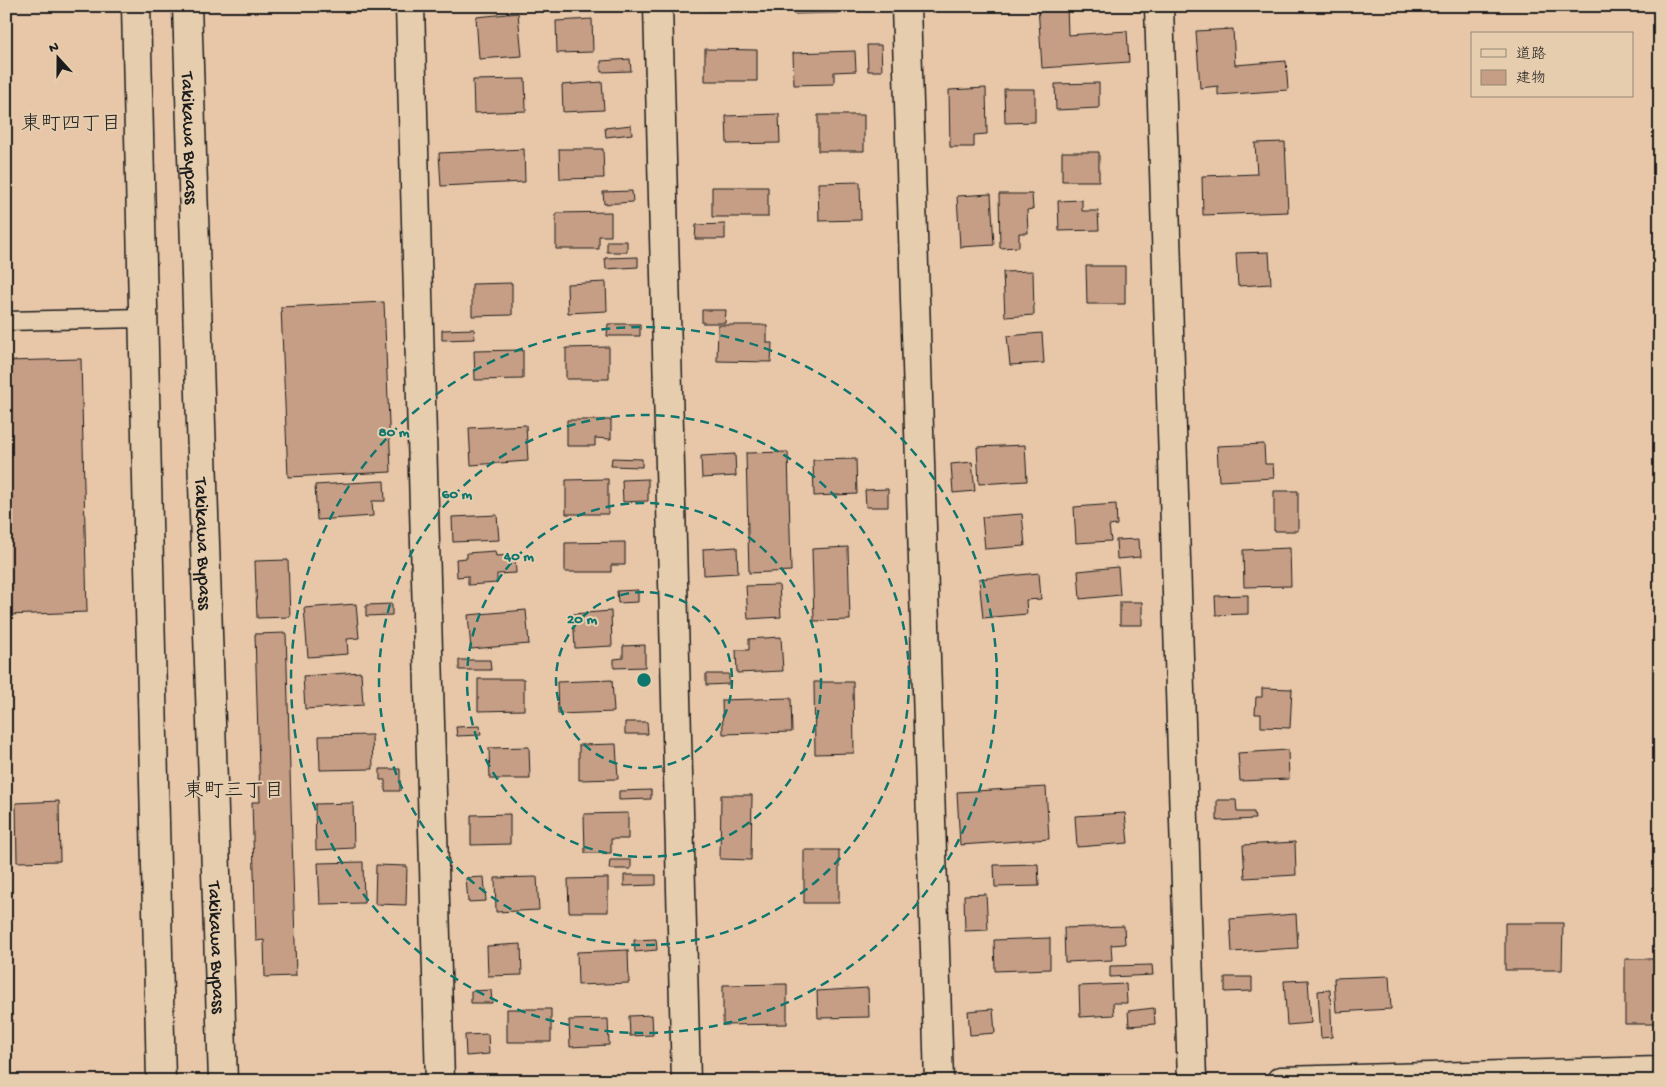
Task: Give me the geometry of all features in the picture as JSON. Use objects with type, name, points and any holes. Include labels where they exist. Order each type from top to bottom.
[{"type":"main road","points":[[136,6],[162,1081]]},
{"type":"main road","name":"Takikawa Bypass","points":[[187,6],[223,1081]]},
{"type":"main road","points":[[410,6],[440,1081]]},
{"type":"main road","points":[[658,6],[686,1081]]},
{"type":"main road","points":[[906,6],[939,1081]]},
{"type":"main road","points":[[1159,6],[1192,1081]]},
{"type":"main road","points":[[1281,1081],[1443,1079],[1660,1071]]},
{"type":"lane","points":[[6,321],[144,318]]},
{"type":"building","points":[[709,6],[767,6],[767,9],[709,11]]},
{"type":"building","points":[[794,6],[839,6],[839,13],[794,14]]},
{"type":"building","points":[[1038,6],[1067,6],[1068,35],[1127,31],[1129,62],[1042,68]]},
{"type":"building","points":[[518,13],[522,56],[479,59],[476,17]]},
{"type":"building","points":[[592,19],[593,52],[557,53],[556,21]]},
{"type":"building","points":[[1233,29],[1235,65],[1286,61],[1288,90],[1218,95],[1218,86],[1200,88],[1196,31]]},
{"type":"building","points":[[867,45],[881,45],[882,71],[868,71]]},
{"type":"building","points":[[705,49],[757,50],[757,81],[705,81]]},
{"type":"building","points":[[855,51],[856,71],[834,72],[834,84],[794,85],[793,53]]},
{"type":"building","points":[[630,59],[631,71],[601,72],[601,61]]},
{"type":"building","points":[[525,79],[526,111],[474,113],[473,80]]},
{"type":"building","points":[[602,82],[604,110],[563,112],[562,85]]},
{"type":"building","points":[[1099,83],[1099,108],[1056,110],[1055,84]]},
{"type":"building","points":[[986,88],[987,134],[974,135],[974,147],[950,147],[949,90]]},
{"type":"building","points":[[1004,89],[1035,89],[1035,122],[1005,123]]},
{"type":"building","points":[[779,114],[780,143],[727,144],[726,116]]},
{"type":"building","points":[[818,115],[864,115],[864,151],[818,151]]},
{"type":"building","points":[[631,125],[632,134],[606,137],[605,128]]},
{"type":"building","points":[[1285,142],[1288,212],[1203,215],[1202,176],[1257,174],[1255,143]]},
{"type":"building","points":[[524,149],[525,182],[441,186],[439,153]]},
{"type":"building","points":[[559,149],[603,149],[604,178],[560,179]]},
{"type":"building","points":[[1062,152],[1099,152],[1099,181],[1062,181]]},
{"type":"building","points":[[860,182],[861,220],[819,221],[818,183]]},
{"type":"building","points":[[712,187],[768,187],[768,217],[712,217]]},
{"type":"building","points":[[632,191],[633,202],[604,204],[603,192]]},
{"type":"building","points":[[991,194],[994,245],[960,247],[957,196]]},
{"type":"building","points":[[999,194],[1032,194],[1033,209],[1027,210],[1028,233],[1019,233],[1019,247],[1000,248]]},
{"type":"building","points":[[1082,200],[1082,211],[1098,211],[1099,230],[1059,231],[1058,201]]},
{"type":"building","points":[[611,212],[611,236],[599,236],[599,249],[556,249],[556,213]]},
{"type":"building","points":[[725,224],[725,239],[695,239],[696,225]]},
{"type":"building","points":[[607,241],[627,241],[627,252],[607,252]]},
{"type":"building","points":[[1269,252],[1271,284],[1238,286],[1236,253]]},
{"type":"building","points":[[638,257],[638,267],[606,269],[605,258]]},
{"type":"building","points":[[1086,266],[1125,266],[1125,304],[1087,304]]},
{"type":"building","points":[[1033,271],[1034,315],[1005,317],[1003,272]]},
{"type":"building","points":[[606,282],[607,311],[568,313],[567,284]]},
{"type":"building","points":[[512,283],[512,315],[472,316],[472,284]]},
{"type":"building","points":[[384,302],[391,472],[288,477],[281,307]]},
{"type":"building","points":[[702,310],[726,310],[725,323],[702,323]]},
{"type":"building","points":[[608,324],[640,324],[640,336],[607,336]]},
{"type":"building","points":[[718,325],[767,325],[767,343],[772,343],[771,362],[717,361]]},
{"type":"building","points":[[474,329],[475,339],[442,340],[442,330]]},
{"type":"building","points":[[1042,333],[1044,363],[1010,365],[1007,336]]},
{"type":"building","points":[[609,347],[609,379],[566,379],[566,348]]},
{"type":"building","points":[[523,350],[523,379],[475,380],[474,351]]},
{"type":"building","points":[[81,359],[87,612],[6,615],[6,361]]},
{"type":"building","points":[[567,420],[611,420],[611,439],[595,438],[595,446],[567,446]]},
{"type":"building","points":[[526,425],[528,461],[471,465],[469,428]]},
{"type":"building","points":[[1264,444],[1265,464],[1273,464],[1274,478],[1219,481],[1217,446]]},
{"type":"building","points":[[1025,445],[1027,481],[979,484],[977,447]]},
{"type":"building","points":[[788,452],[791,571],[749,573],[746,453]]},
{"type":"building","points":[[735,454],[736,476],[702,478],[701,456]]},
{"type":"building","points":[[612,458],[642,459],[642,467],[611,466]]},
{"type":"building","points":[[856,459],[857,494],[814,496],[813,460]]},
{"type":"building","points":[[972,462],[975,491],[953,493],[951,464]]},
{"type":"building","points":[[608,479],[608,514],[566,514],[566,480]]},
{"type":"building","points":[[648,479],[648,501],[623,502],[622,480]]},
{"type":"building","points":[[384,481],[385,501],[372,501],[373,516],[317,520],[315,485]]},
{"type":"building","points":[[888,489],[888,507],[866,507],[865,490]]},
{"type":"building","points":[[1274,491],[1298,491],[1298,531],[1274,531]]},
{"type":"building","points":[[1116,504],[1117,525],[1109,526],[1111,541],[1076,543],[1074,507]]},
{"type":"building","points":[[1022,514],[1025,546],[985,549],[982,517]]},
{"type":"building","points":[[497,515],[499,540],[453,542],[452,517]]},
{"type":"building","points":[[1139,539],[1140,557],[1117,559],[1116,540]]},
{"type":"building","points":[[625,542],[625,565],[611,565],[611,572],[565,572],[565,543]]},
{"type":"building","points":[[737,547],[738,573],[704,575],[703,549]]},
{"type":"building","points":[[848,547],[850,620],[814,621],[812,549]]},
{"type":"building","points":[[1290,548],[1291,586],[1244,587],[1243,550]]},
{"type":"building","points":[[495,551],[496,556],[515,555],[516,573],[497,574],[497,583],[468,585],[468,576],[457,577],[456,559],[467,558],[467,553]]},
{"type":"building","points":[[288,560],[290,617],[257,618],[255,561]]},
{"type":"building","points":[[1118,567],[1120,595],[1080,599],[1078,571]]},
{"type":"building","points":[[1039,573],[1041,599],[1026,600],[1027,614],[983,618],[979,579]]},
{"type":"building","points":[[779,585],[781,617],[748,619],[746,586]]},
{"type":"building","points":[[638,590],[638,602],[618,603],[617,591]]},
{"type":"building","points":[[1248,595],[1248,614],[1216,615],[1215,596]]},
{"type":"building","points":[[1120,602],[1142,602],[1142,625],[1120,625]]},
{"type":"building","points":[[356,604],[359,638],[347,639],[348,654],[308,657],[304,608]]},
{"type":"building","points":[[392,604],[392,615],[366,616],[366,605]]},
{"type":"building","points":[[526,610],[529,644],[471,649],[468,615]]},
{"type":"building","points":[[611,611],[612,646],[575,648],[573,614]]},
{"type":"building","points":[[286,633],[296,976],[265,977],[264,940],[256,941],[252,802],[260,802],[255,634]]},
{"type":"building","points":[[781,637],[783,671],[737,673],[736,650],[749,650],[749,639]]},
{"type":"building","points":[[645,645],[645,667],[614,668],[614,659],[623,658],[623,646]]},
{"type":"building","points":[[459,660],[490,660],[491,670],[459,670]]},
{"type":"building","points":[[361,672],[363,705],[305,709],[303,676]]},
{"type":"building","points":[[706,674],[729,674],[729,684],[706,685]]},
{"type":"building","points":[[478,679],[524,679],[524,710],[478,711]]},
{"type":"building","points":[[612,680],[614,712],[558,714],[557,682]]},
{"type":"building","points":[[814,682],[853,682],[854,753],[815,754]]},
{"type":"building","points":[[1262,688],[1292,689],[1290,728],[1261,727],[1261,714],[1255,714],[1256,697],[1262,697]]},
{"type":"building","points":[[791,698],[792,732],[723,734],[722,700]]},
{"type":"building","points":[[625,722],[647,722],[648,734],[625,734]]},
{"type":"building","points":[[480,726],[481,735],[457,736],[456,727]]},
{"type":"building","points":[[372,735],[373,769],[320,770],[319,736]]},
{"type":"building","points":[[616,744],[618,779],[579,780],[579,745]]},
{"type":"building","points":[[529,747],[530,779],[490,779],[489,748]]},
{"type":"building","points":[[1288,750],[1289,779],[1240,781],[1238,753]]},
{"type":"building","points":[[380,769],[400,769],[400,791],[385,791],[385,780],[380,780]]},
{"type":"building","points":[[1046,787],[1049,839],[960,845],[957,792]]},
{"type":"building","points":[[651,790],[651,799],[619,800],[619,791]]},
{"type":"building","points":[[721,795],[752,795],[751,860],[720,859]]},
{"type":"building","points":[[1217,800],[1236,800],[1237,812],[1254,812],[1255,819],[1217,821]]},
{"type":"building","points":[[59,801],[60,861],[17,862],[16,803]]},
{"type":"building","points":[[353,803],[354,848],[316,850],[315,804]]},
{"type":"building","points":[[628,813],[628,839],[611,839],[611,853],[585,853],[584,814]]},
{"type":"building","points":[[1125,813],[1128,843],[1077,847],[1075,816]]},
{"type":"building","points":[[510,814],[510,844],[471,845],[471,815]]},
{"type":"building","points":[[1295,842],[1296,875],[1245,878],[1243,845]]},
{"type":"building","points":[[804,850],[839,850],[839,903],[804,903]]},
{"type":"building","points":[[610,860],[631,860],[631,869],[609,869]]},
{"type":"building","points":[[363,862],[364,903],[320,904],[318,863]]},
{"type":"building","points":[[1038,864],[1039,886],[995,887],[994,865]]},
{"type":"building","points":[[376,865],[407,866],[406,905],[375,904]]},
{"type":"building","points":[[624,875],[656,875],[656,885],[624,886]]},
{"type":"building","points":[[484,877],[486,901],[468,902],[466,878]]},
{"type":"building","points":[[537,877],[539,910],[496,912],[495,878]]},
{"type":"building","points":[[608,878],[608,912],[569,912],[568,879]]},
{"type":"building","points":[[986,894],[988,930],[965,931],[964,895]]},
{"type":"building","points":[[1296,914],[1298,948],[1232,952],[1230,919]]},
{"type":"building","points":[[1505,923],[1563,923],[1562,970],[1505,970]]},
{"type":"building","points":[[1124,926],[1125,944],[1111,945],[1112,960],[1065,962],[1064,928]]},
{"type":"building","points":[[1050,938],[1050,969],[995,971],[994,940]]},
{"type":"building","points":[[656,939],[657,950],[635,952],[634,940]]},
{"type":"building","points":[[521,944],[522,975],[488,976],[487,946]]},
{"type":"building","points":[[628,950],[629,983],[578,985],[577,952]]},
{"type":"building","points":[[1625,959],[1660,959],[1660,1024],[1625,1024]]},
{"type":"building","points":[[1152,965],[1153,975],[1110,977],[1110,966]]},
{"type":"building","points":[[1389,976],[1391,1009],[1336,1012],[1334,978]]},
{"type":"building","points":[[1225,977],[1252,977],[1252,991],[1225,992]]},
{"type":"building","points":[[1308,980],[1311,1023],[1287,1025],[1284,981]]},
{"type":"building","points":[[787,984],[787,1024],[723,1025],[723,985]]},
{"type":"building","points":[[1126,984],[1127,1003],[1113,1003],[1114,1015],[1080,1017],[1079,986]]},
{"type":"building","points":[[868,988],[869,1017],[818,1018],[817,991]]},
{"type":"building","points":[[491,990],[492,1003],[471,1003],[471,991]]},
{"type":"building","points":[[1330,990],[1332,1037],[1321,1038],[1318,991]]},
{"type":"building","points":[[1154,1008],[1155,1024],[1129,1026],[1128,1011]]},
{"type":"building","points":[[507,1009],[551,1009],[551,1042],[507,1042]]},
{"type":"building","points":[[993,1009],[995,1033],[970,1035],[968,1011]]},
{"type":"building","points":[[652,1015],[653,1035],[630,1036],[629,1016]]},
{"type":"building","points":[[608,1019],[609,1045],[570,1047],[569,1020]]},
{"type":"building","points":[[488,1034],[489,1054],[466,1056],[465,1035]]},
{"type":"district","name":"東町四丁目","points":[[71,122]]},
{"type":"district","name":"東町三丁目","points":[[234,789]]}]
